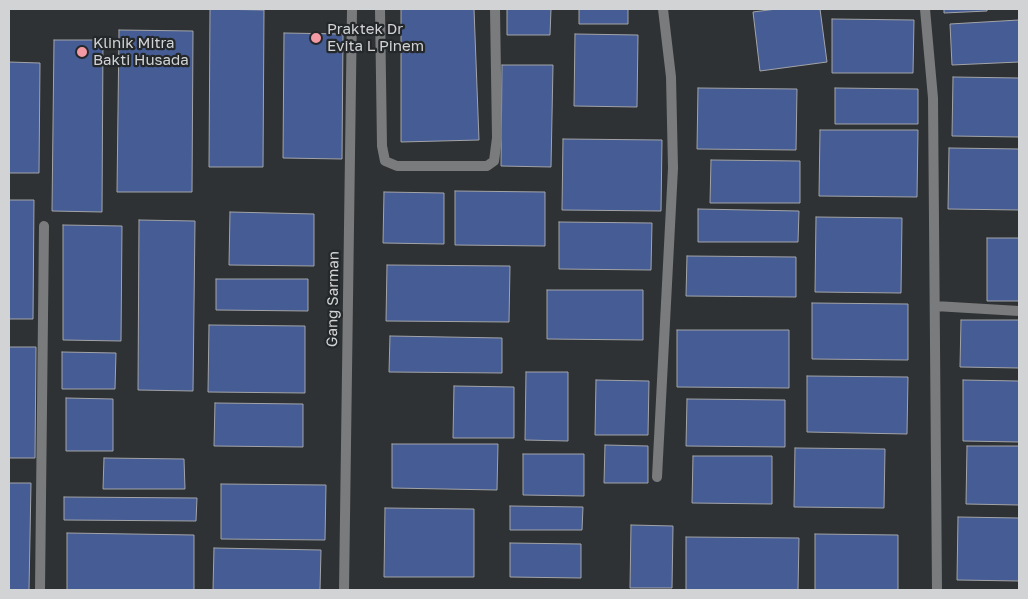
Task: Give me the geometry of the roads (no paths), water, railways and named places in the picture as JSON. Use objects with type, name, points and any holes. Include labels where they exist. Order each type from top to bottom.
[{"type":"street","name":"Gang Sarman","points":[[345,590],[352,9]]},
{"type":"street","points":[[380,9],[382,146],[385,161],[397,166],[487,166],[494,161],[497,138],[495,9]]},
{"type":"street","points":[[657,477],[673,168],[671,77],[663,9]]},
{"type":"street","points":[[925,9],[933,98],[937,590]]},
{"type":"street","points":[[40,590],[44,226]]},
{"type":"street","points":[[935,306],[1019,311]]},
{"type":"place","name":"Praktek Dr Evita L Pinem","points":[[316,38]]},
{"type":"place","name":"Klinik Mitra Bakti Husada","points":[[82,52]]}]
